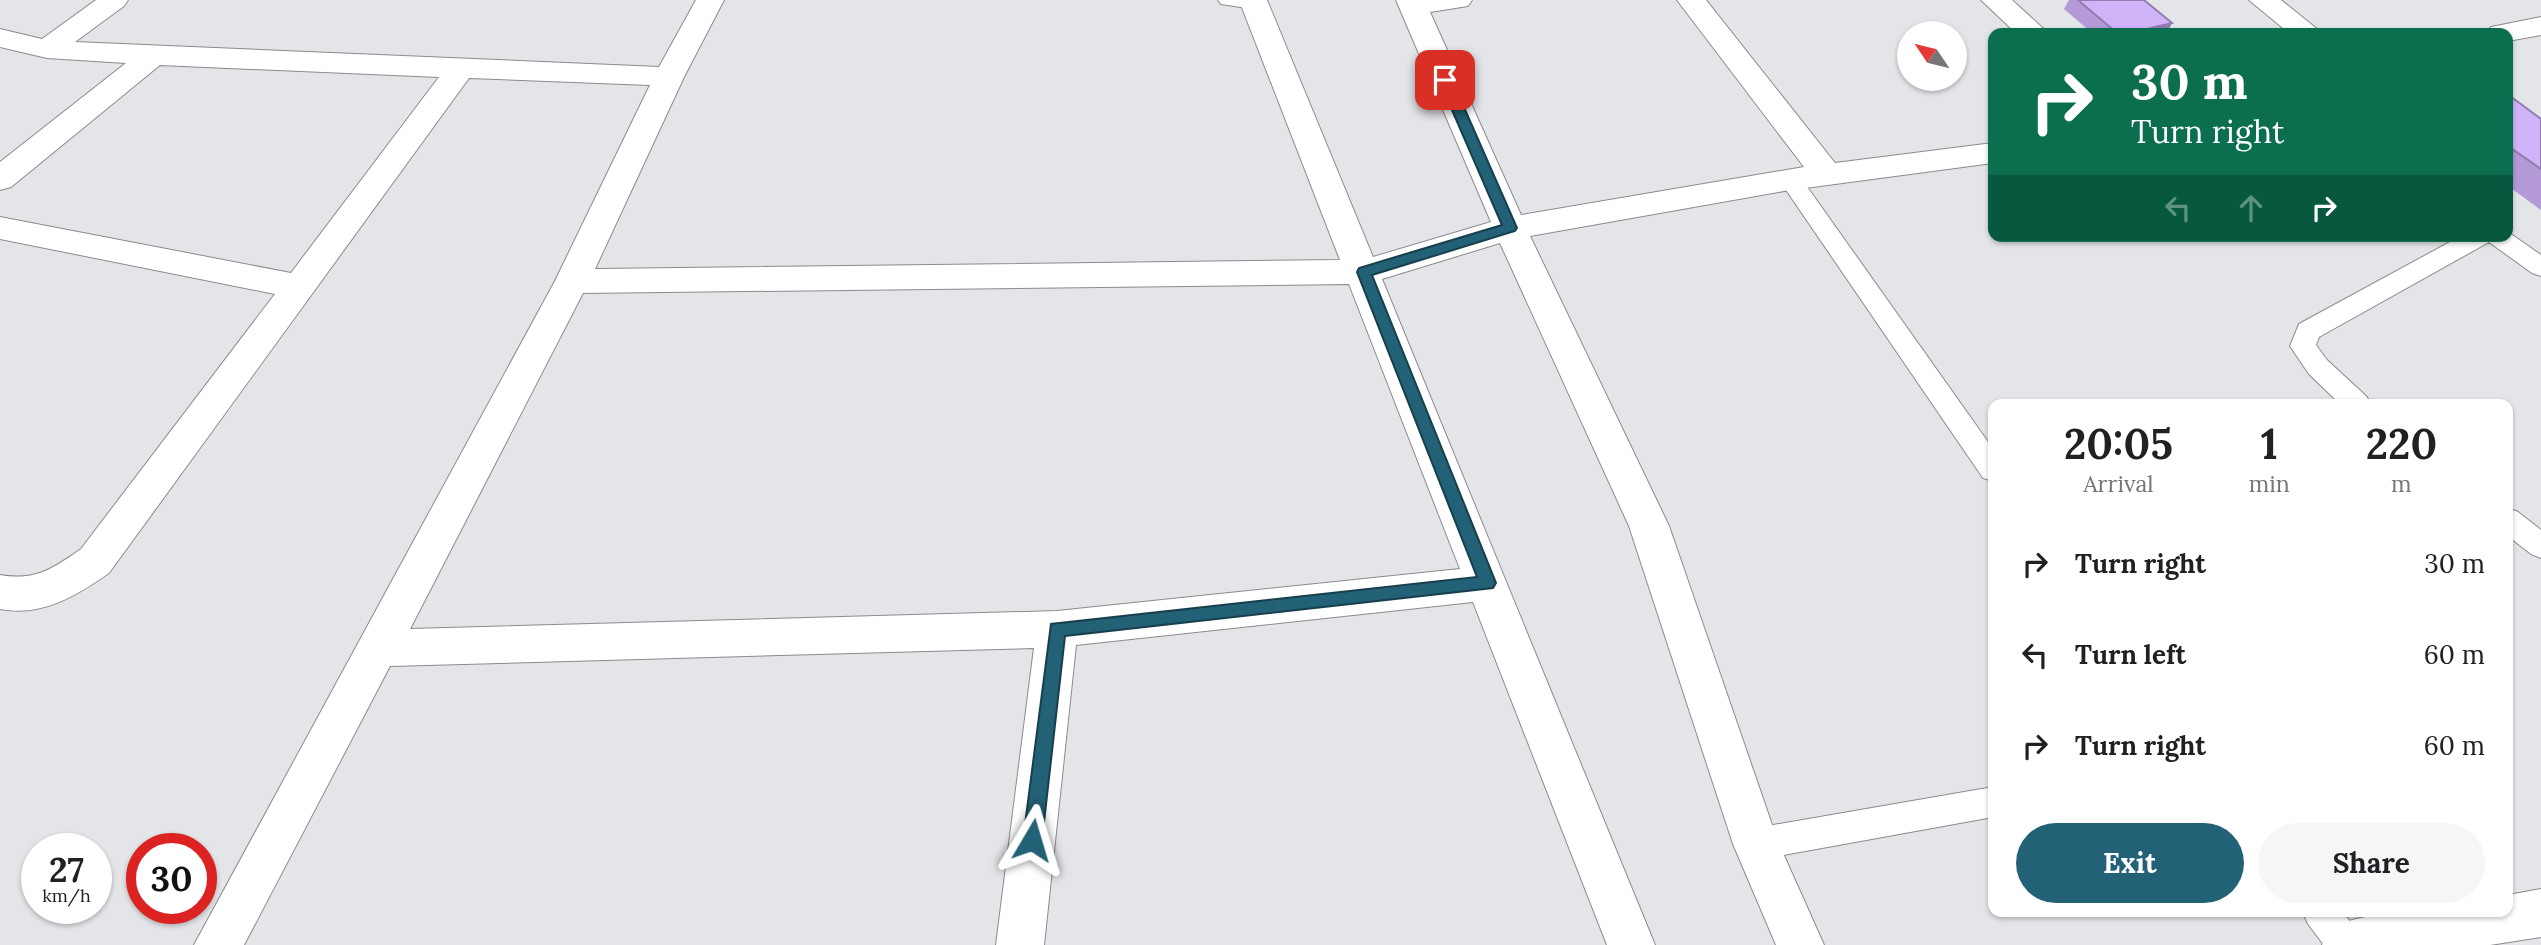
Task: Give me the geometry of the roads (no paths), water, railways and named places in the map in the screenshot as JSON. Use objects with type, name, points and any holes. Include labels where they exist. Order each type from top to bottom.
[{"type":"street","points":[[47,49],[114,0]]},
{"type":"street","points":[[218,945],[572,281],[669,77],[710,0]]},
{"type":"street","points":[[1458,0],[1412,3],[1510,228],[1649,526],[1756,844],[1800,945]]},
{"type":"street","points":[[1691,0],[1827,175]]},
{"type":"street","points":[[1995,0],[2027,28]]},
{"type":"street","points":[[2263,0],[2300,28]]},
{"type":"street","points":[[2520,0],[2541,17]]},
{"type":"street","points":[[1245,1],[1364,272],[1631,945]]},
{"type":"street","points":[[2513,31],[2541,26]]},
{"type":"street","points":[[0,38],[47,49],[153,56],[669,77]]},
{"type":"street","points":[[0,179],[153,56]]},
{"type":"street","points":[[0,592],[16,596],[51,590],[95,561],[461,68]]},
{"type":"street","points":[[572,281],[1364,272],[1510,228],[1790,179],[1988,154]]},
{"type":"street","points":[[0,228],[299,287]]},
{"type":"street","points":[[378,648],[1057,629],[1488,583]]},
{"type":"street","points":[[1020,945],[1057,629]]},
{"type":"street","points":[[2346,945],[2541,913]]},
{"type":"lane","points":[[1790,179],[1988,463]]},
{"type":"lane","points":[[2352,399],[2318,368],[2303,346],[2308,331],[2471,242]]},
{"type":"lane","points":[[2506,242],[2541,267]]},
{"type":"lane","points":[[2513,524],[2541,546]]},
{"type":"lane","points":[[1756,844],[1988,803]]},
{"type":"lane","points":[[2324,917],[2346,945]]}]
